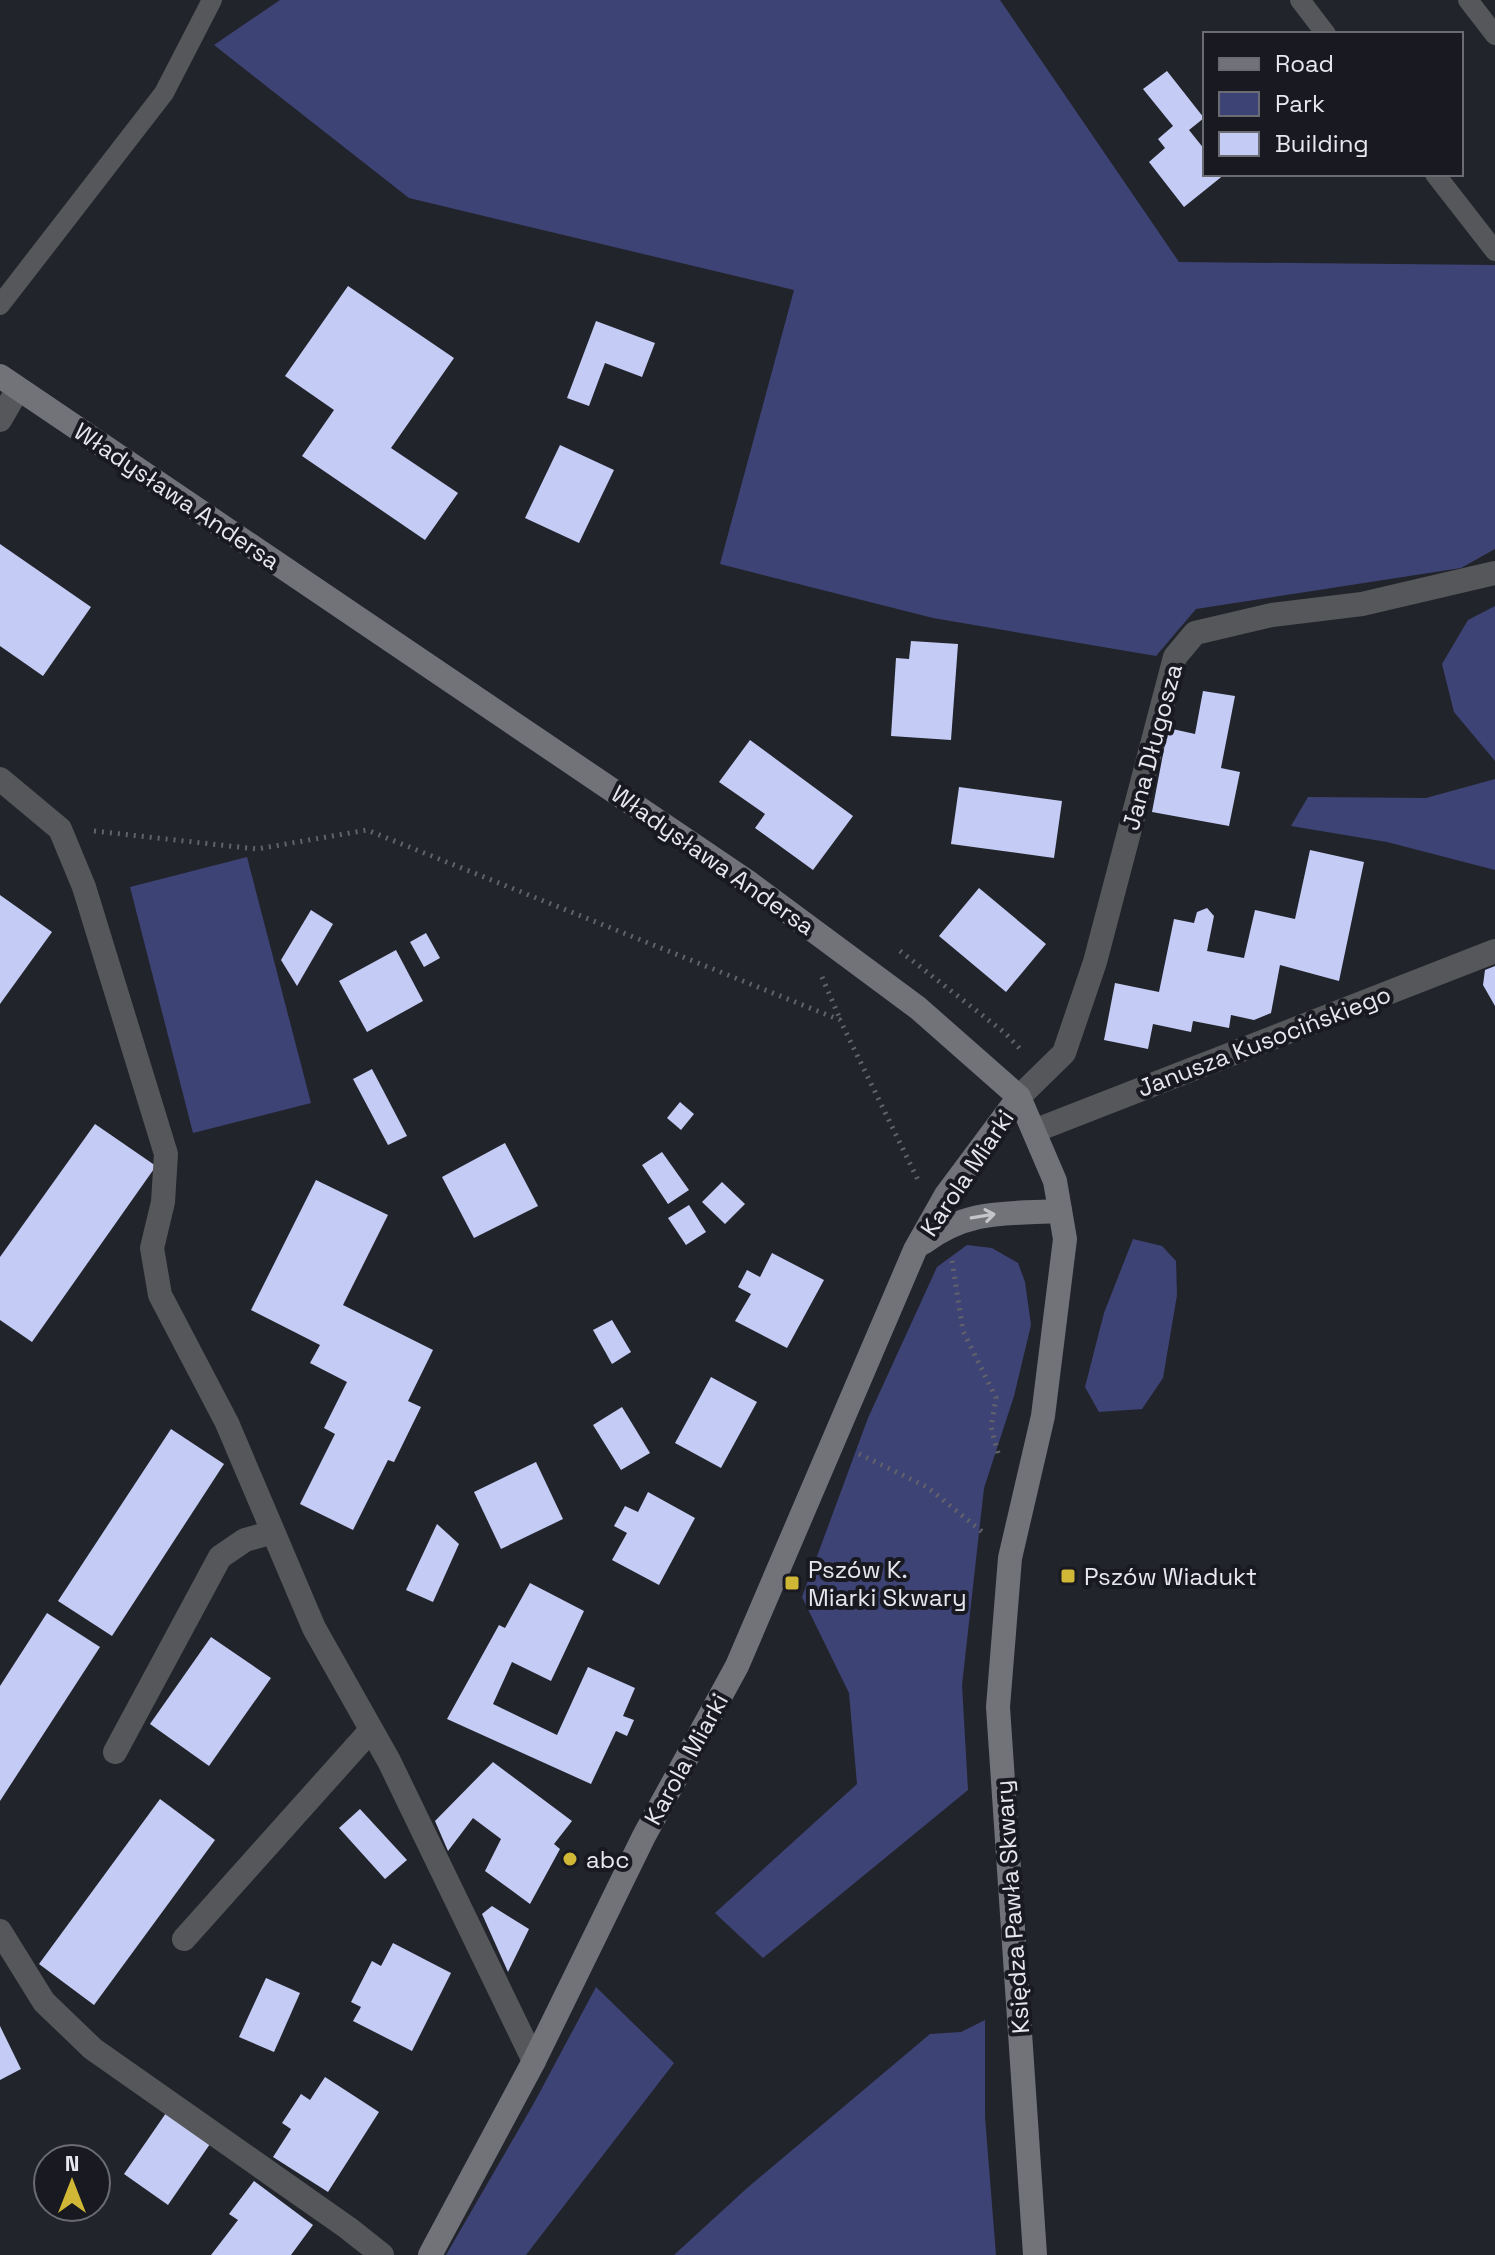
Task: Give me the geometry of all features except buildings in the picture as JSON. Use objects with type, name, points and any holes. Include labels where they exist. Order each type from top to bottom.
[{"type":"main road","name":"Władysława Andersa","points":[[9,383],[748,882],[918,1008],[1019,1097],[1055,1181],[1065,1239],[1043,1416],[1010,1558]]},
{"type":"main road","name":"Karola Miarki","points":[[430,2255],[534,2061],[644,1836],[737,1666],[915,1250],[937,1224],[977,1149],[1019,1097]]},
{"type":"main road","name":"Karola Miarki","points":[[937,1224],[979,1215],[1060,1211]]},
{"type":"main road","name":"Księdza Pawła Skwary","points":[[1010,1558],[998,1707],[1035,2255]]},
{"type":"street","points":[[0,420],[9,383]]},
{"type":"street","name":"Jana Długosza","points":[[1019,1097],[1064,1053],[1095,962],[1175,657],[1195,633],[1272,615],[1362,604],[1495,573]]},
{"type":"street","points":[[0,779],[60,829],[84,887],[166,1154],[163,1202],[152,1248],[160,1295],[227,1423],[314,1628],[371,1730],[534,2061]]},
{"type":"street","name":"Janusza Kusocińskiego","points":[[1034,1131],[1495,951]]},
{"type":"street","points":[[115,1752],[220,1557],[245,1540],[273,1532]]},
{"type":"street","points":[[184,1939],[371,1730]]},
{"type":"street","points":[[0,1931],[44,2002],[93,2049],[382,2255]]},
{"type":"lane","points":[[0,305],[164,93],[212,0]]},
{"type":"lane","points":[[1300,0],[1324,32]]},
{"type":"lane","points":[[1468,0],[1495,35]]},
{"type":"lane","points":[[1437,176],[1495,251]]},
{"type":"path","points":[[60,829],[257,849],[367,830],[840,1020]]},
{"type":"path","points":[[817,965],[951,1256],[963,1331],[996,1398],[991,1427],[1003,1467]]},
{"type":"path","points":[[832,1444],[871,1459],[927,1487],[988,1537],[991,1523]]},
{"type":"green space","points":[[280,0],[1000,0],[1179,262],[1495,265],[1495,549],[1461,568],[1196,609],[1156,656],[933,618],[720,564],[794,290],[409,198],[214,45]]},
{"type":"green space","points":[[1495,606],[1495,761],[1454,712],[1442,664],[1468,620]]},
{"type":"green space","points":[[1495,779],[1495,870],[1387,842],[1291,826],[1308,797],[1426,798]]},
{"type":"green space","points":[[247,857],[311,1103],[193,1133],[130,887]]},
{"type":"green space","points":[[1133,1239],[1162,1246],[1176,1261],[1177,1295],[1163,1378],[1142,1409],[1099,1412],[1085,1387],[1104,1313]]},
{"type":"green space","points":[[967,1245],[992,1248],[1018,1263],[1025,1282],[1031,1325],[1014,1396],[984,1488],[962,1685],[968,1790],[763,1958],[715,1913],[857,1784],[849,1693],[802,1597],[868,1418],[937,1267]]},
{"type":"green space","points":[[596,1987],[674,2063],[526,2255],[446,2255],[534,2103]]},
{"type":"green space","points":[[985,2020],[985,2117],[996,2255],[674,2255],[746,2189],[930,2034],[961,2032]]},
{"type":"place","name":"Pszów Wiadukt","points":[[1068,1576]]},
{"type":"place","name":"Pszów K. Miarki Skwary","points":[[792,1583]]},
{"type":"place","name":"abc","points":[[570,1859]]}]
